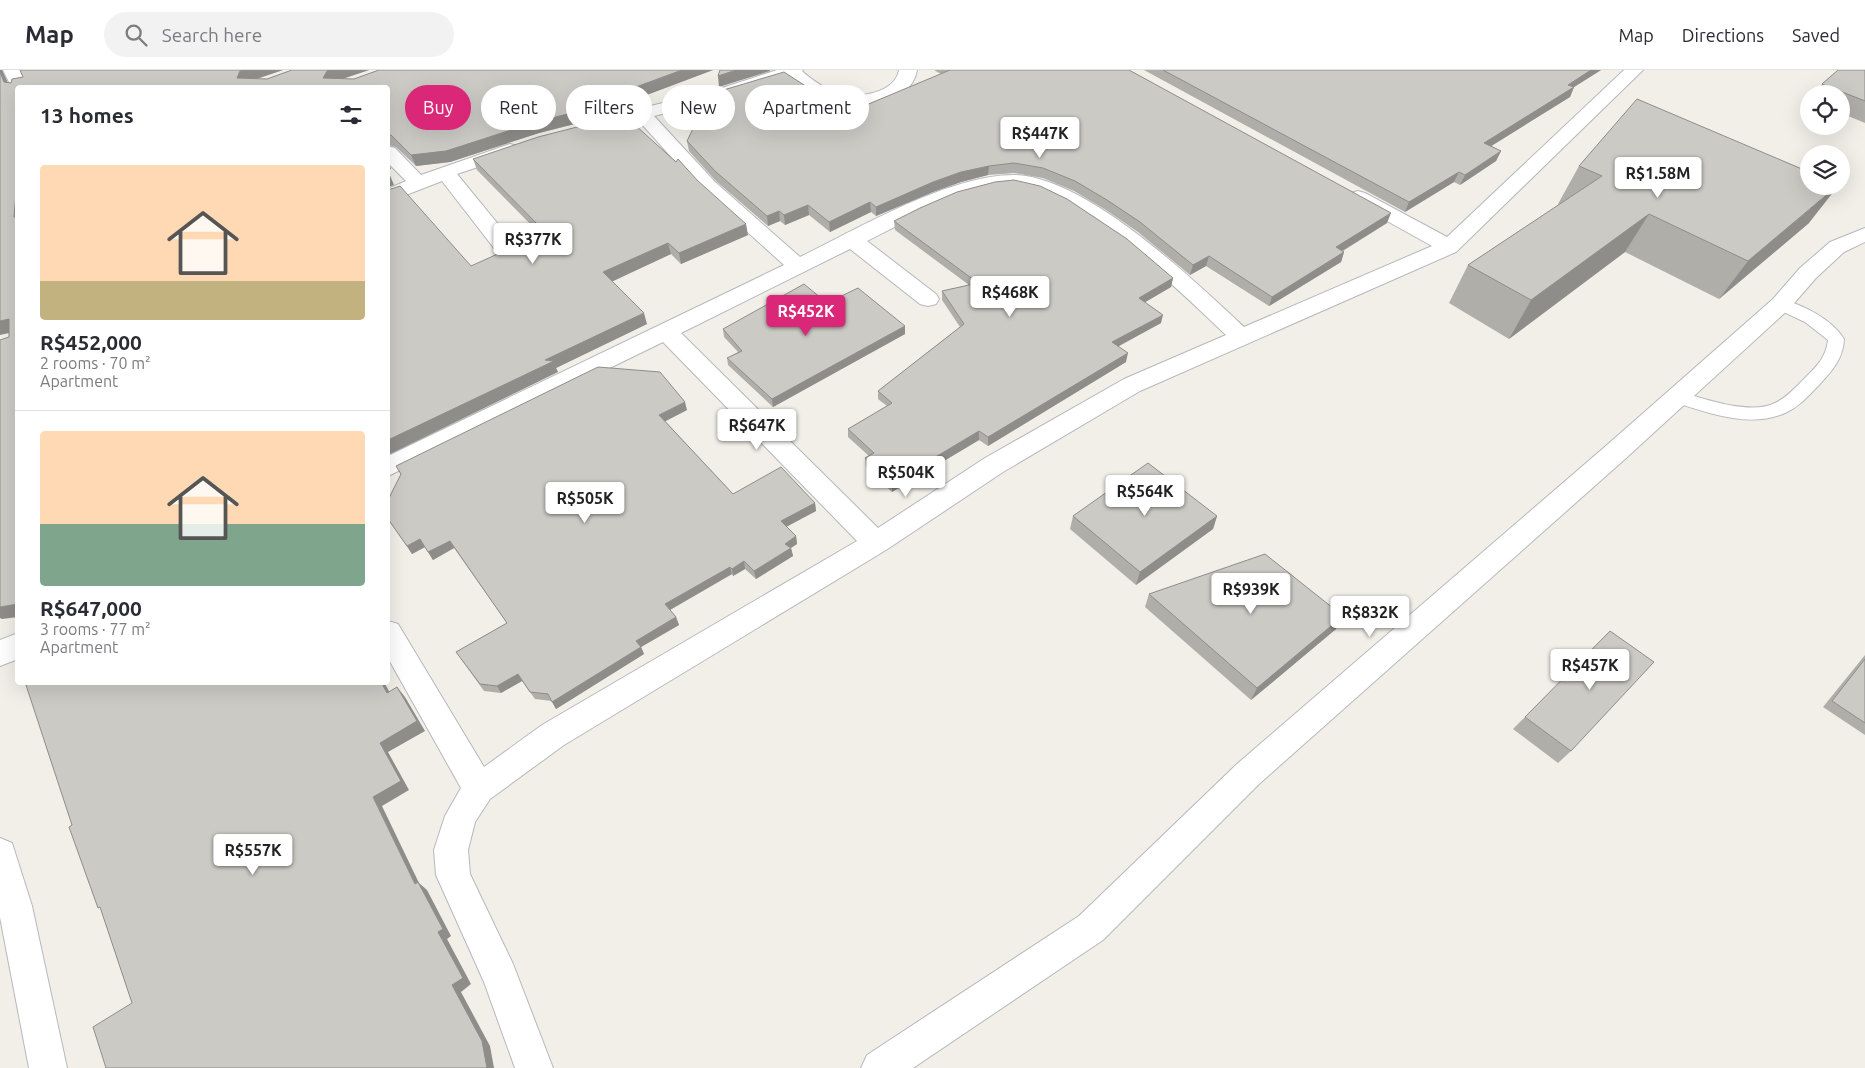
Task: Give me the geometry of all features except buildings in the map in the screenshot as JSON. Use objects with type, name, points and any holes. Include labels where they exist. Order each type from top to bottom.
[{"type":"street","points":[[12,70],[19,85]]},
{"type":"street","points":[[652,112],[722,94],[792,71],[805,84],[818,91],[845,100],[862,100],[892,91],[904,82],[908,70]]},
{"type":"street","points":[[534,1068],[500,977],[453,876],[451,850],[461,816],[479,789],[553,735],[688,657],[876,543],[994,465],[1132,385],[1449,248],[1634,70]]},
{"type":"street","points":[[652,125],[708,186],[798,266]]},
{"type":"street","points":[[390,195],[445,172],[531,143]]},
{"type":"street","points":[[390,154],[418,183]]},
{"type":"street","points":[[445,172],[512,256]]},
{"type":"street","points":[[390,466],[929,202],[969,188],[1008,182],[1025,182],[1040,185],[1095,215],[1140,247],[1190,288],[1241,337]]},
{"type":"street","points":[[1344,189],[1449,248]]},
{"type":"street","points":[[880,1068],[1091,928],[1248,774],[1677,398],[1781,304],[1808,273],[1837,248],[1865,234]]},
{"type":"street","points":[[852,239],[928,299]]},
{"type":"street","points":[[666,332],[876,543]]},
{"type":"street","points":[[390,636],[479,789]]},
{"type":"street","points":[[0,654],[15,646]]},
{"type":"street","points":[[0,854],[15,906],[43,1065]]},
{"type":"lane","points":[[1677,398],[1720,408],[1760,413],[1776,410],[1787,405],[1802,392],[1826,366],[1836,350],[1836,339],[1826,328],[1781,304]]}]
